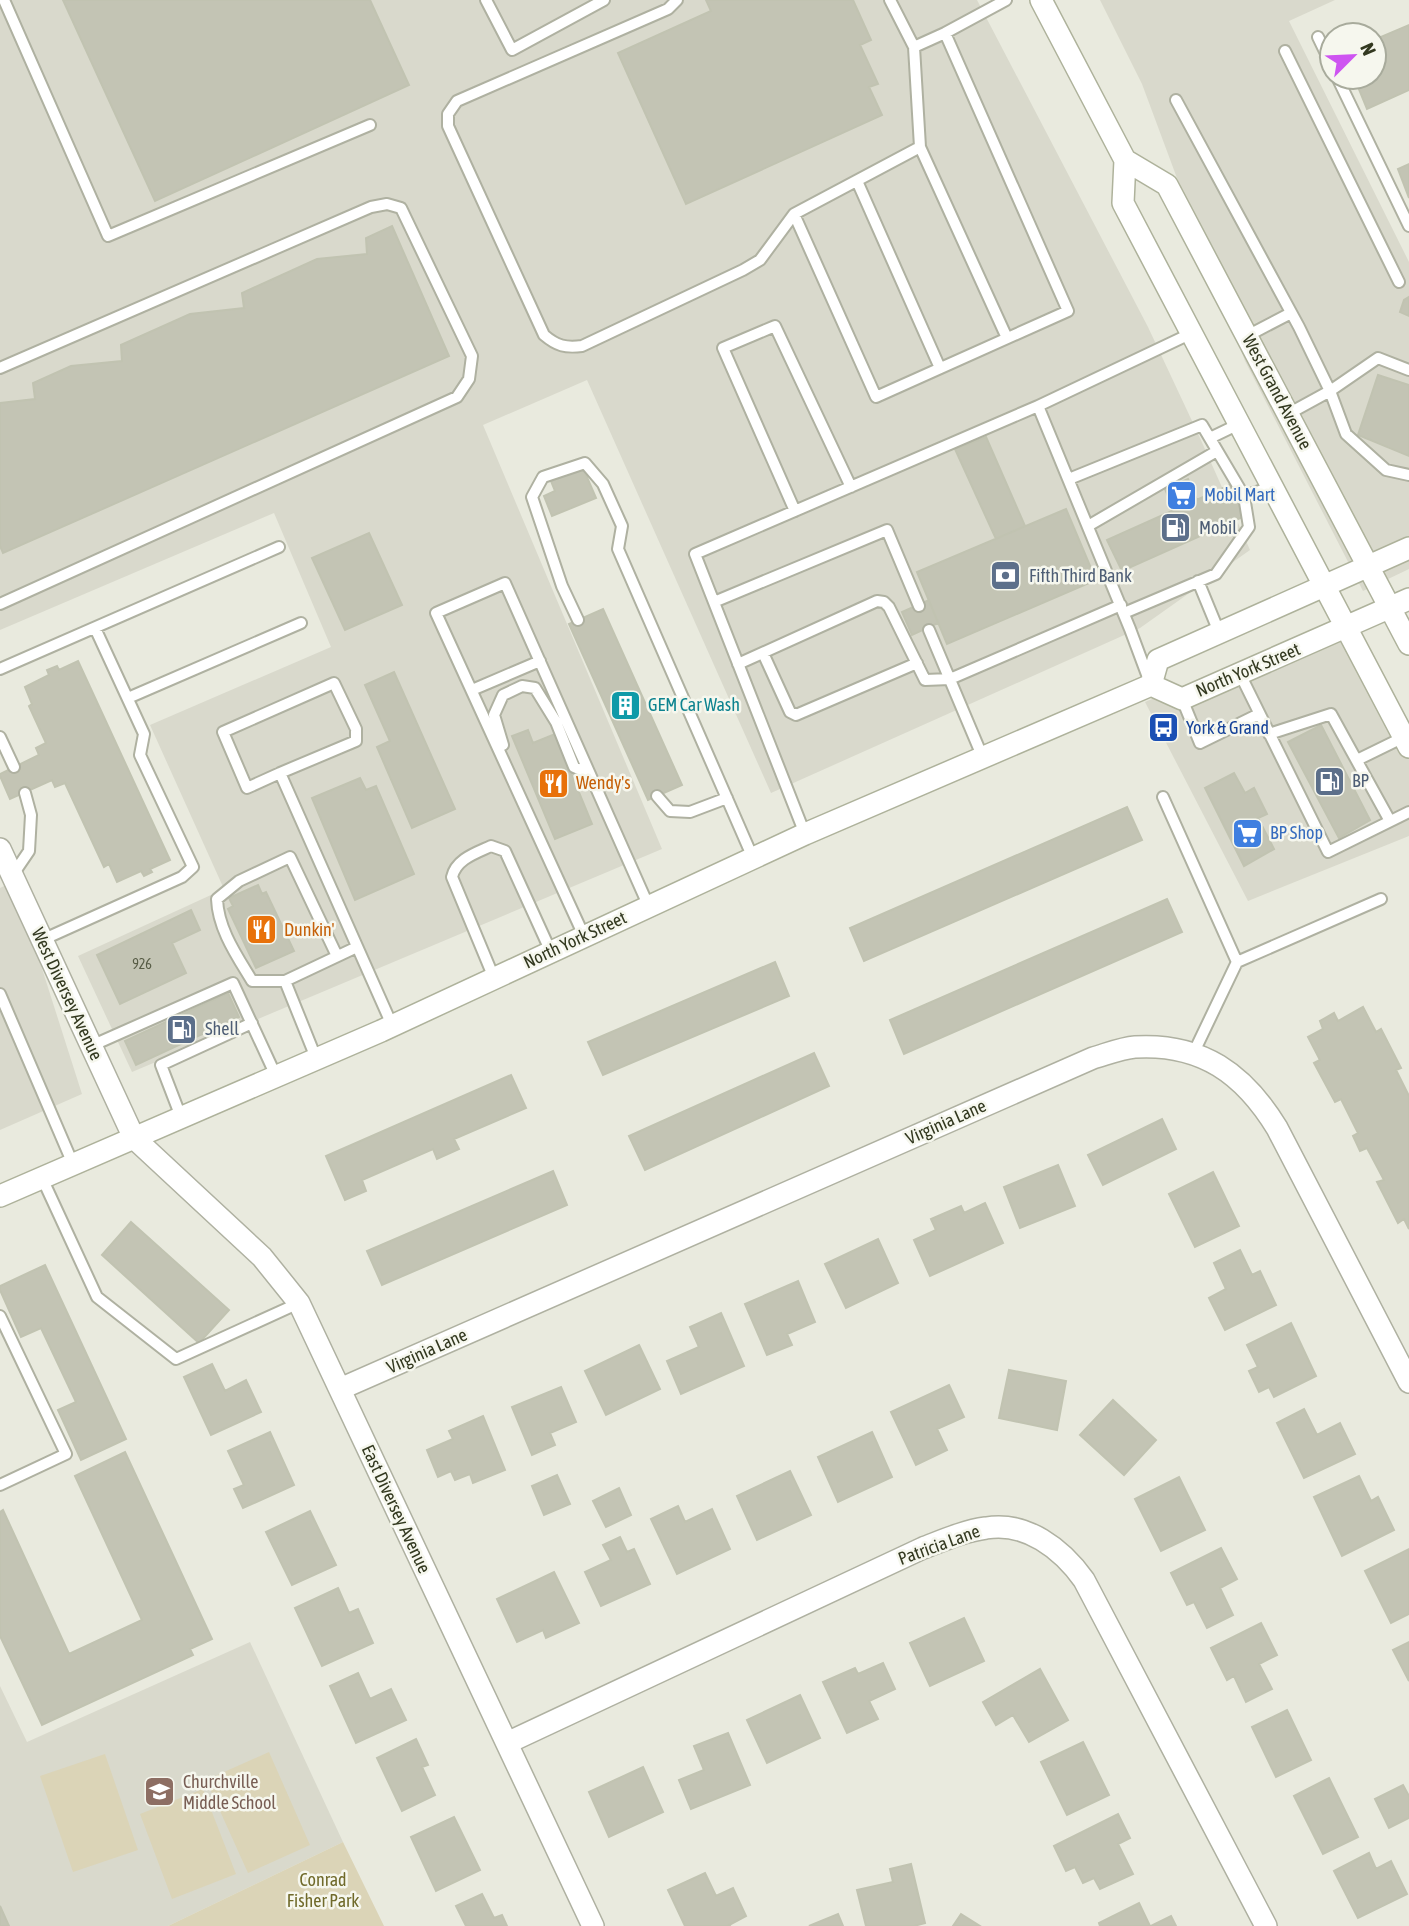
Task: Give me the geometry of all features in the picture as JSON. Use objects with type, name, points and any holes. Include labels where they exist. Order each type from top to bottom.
[{"type":"street","points":[[1041,0],[1125,160],[1123,203],[1406,742]]},
{"type":"street","name":"West Grand Avenue","points":[[1125,160],[1167,185],[1368,566],[1399,604],[1409,644]]},
{"type":"street","points":[[1151,685],[1158,660],[1409,548]]},
{"type":"street","name":"North York Street","points":[[0,1194],[392,1025],[805,834],[1151,685],[1182,699],[1399,604]]},
{"type":"street","name":"West Diversey Avenue","points":[[0,849],[134,1138]]},
{"type":"street","name":"Virginia Lane","points":[[340,1389],[1093,1058],[1134,1047],[1167,1048],[1193,1054],[1219,1065],[1244,1084],[1261,1103],[1409,1381]]},
{"type":"street","name":"East Diversey Avenue","points":[[134,1138],[262,1256],[299,1303],[593,1926]]},
{"type":"street","name":"Patricia Lane","points":[[507,1743],[923,1548],[959,1534],[989,1527],[1012,1528],[1031,1534],[1052,1546],[1072,1562],[1084,1580],[1266,1926]]},
{"type":"lane","points":[[4,0],[108,236],[370,125]]},
{"type":"lane","points":[[486,0],[512,50],[604,0]]},
{"type":"lane","points":[[677,0],[668,9],[457,102],[448,114],[448,127],[544,335],[555,344],[566,348],[582,346],[743,270],[760,260],[794,214],[920,147]]},
{"type":"lane","points":[[890,0],[914,47],[920,147],[1007,338]]},
{"type":"lane","points":[[914,47],[1006,0]]},
{"type":"lane","points":[[794,214],[876,397],[1068,311],[945,33]]},
{"type":"lane","points":[[1284,51],[1399,282]]},
{"type":"lane","points":[[1345,91],[1409,226]]},
{"type":"lane","points":[[1176,100],[1299,327],[1330,391],[1346,434],[1386,470],[1409,475]]},
{"type":"lane","points":[[857,181],[940,368]]},
{"type":"lane","points":[[0,368],[371,207],[387,204],[401,208],[472,356],[469,379],[457,397],[0,604]]},
{"type":"lane","points":[[1247,336],[1291,313]]},
{"type":"lane","points":[[795,511],[723,348],[775,326],[851,487]]},
{"type":"lane","points":[[805,834],[695,555],[1038,406],[1192,333]]},
{"type":"lane","points":[[1288,414],[1330,391],[1378,358],[1409,370]]},
{"type":"lane","points":[[1038,406],[1151,685]]},
{"type":"lane","points":[[1210,438],[1239,424]]},
{"type":"lane","points":[[738,664],[877,601],[884,602],[889,607],[925,680],[950,679],[1216,574],[1249,527],[1244,496],[1202,425],[1069,479]]},
{"type":"lane","points":[[1088,526],[1217,451]]},
{"type":"lane","points":[[578,620],[562,586],[532,497],[544,477],[585,463],[603,484],[622,526],[618,549],[753,859]]},
{"type":"lane","points":[[1244,496],[1272,487]]},
{"type":"lane","points":[[713,602],[887,530],[919,606]]},
{"type":"lane","points":[[0,669],[279,547]]},
{"type":"lane","points":[[1198,581],[1219,632]]},
{"type":"lane","points":[[584,936],[436,612],[505,583],[649,906]]},
{"type":"lane","points":[[128,698],[301,623]]},
{"type":"lane","points":[[42,940],[182,877],[192,867],[140,755],[144,734],[95,628]]},
{"type":"lane","points":[[929,630],[983,758]]},
{"type":"lane","points":[[763,653],[790,712],[796,715],[917,663]]},
{"type":"lane","points":[[472,690],[540,661]]},
{"type":"lane","points":[[1240,674],[1328,852],[1409,812]]},
{"type":"lane","points":[[334,683],[356,729],[356,741],[280,773],[247,788],[223,732],[334,683]]},
{"type":"lane","points":[[515,785],[494,715],[503,695],[522,686],[535,688],[556,722],[574,767],[590,774]]},
{"type":"lane","points":[[1182,699],[1200,743],[1259,714]]},
{"type":"lane","points":[[1269,734],[1331,714],[1390,821]]},
{"type":"lane","points":[[0,737],[14,767]]},
{"type":"lane","points":[[1357,760],[1406,742]]},
{"type":"lane","points":[[280,773],[392,1025]]},
{"type":"lane","points":[[12,876],[29,851],[31,815],[25,793]]},
{"type":"lane","points":[[657,796],[670,811],[690,813],[727,799]]},
{"type":"lane","points":[[1163,797],[1237,962]]},
{"type":"lane","points":[[494,978],[452,877],[461,861],[491,846],[505,851],[551,951]]},
{"type":"lane","points":[[337,956],[290,858],[239,881],[217,899],[218,913],[233,951],[252,981],[285,981],[357,947]]},
{"type":"lane","points":[[1193,1054],[1237,962],[1381,899]]},
{"type":"lane","points":[[285,981],[316,1058]]},
{"type":"lane","points":[[91,1046],[233,983],[276,1076]]},
{"type":"lane","points":[[0,994],[73,1164]]},
{"type":"lane","points":[[181,1117],[161,1065],[252,1023]]},
{"type":"lane","points":[[42,1178],[97,1297],[176,1359],[299,1303]]},
{"type":"lane","points":[[0,1316],[66,1454],[0,1485]]},
{"type":"shaded area","points":[[0,0],[977,0],[1148,327],[1250,550],[1140,628],[771,793],[587,380],[483,425],[662,849],[132,1072],[78,956],[224,889],[150,725],[331,647],[274,513],[0,630]]},
{"type":"shaded area","points":[[1100,0],[1335,0],[1289,21],[1318,79],[1318,91],[1324,91],[1409,262],[1409,569],[1363,591],[1245,361],[1142,84]]},
{"type":"shaded area","points":[[1352,614],[1409,724],[1409,836],[1248,901],[1145,702]]},
{"type":"shaded area","points":[[14,881],[82,1094],[0,1130],[0,888]]},
{"type":"shaded area","name":"Churchville Middle School","points":[[250,1642],[343,1842],[168,1926],[0,1926],[0,1686],[27,1742]]},
{"type":"green space","points":[[269,1752],[310,1845],[248,1873],[206,1780]]},
{"type":"green space","points":[[105,1754],[138,1850],[73,1872],[40,1776]]},
{"type":"green space","points":[[203,1789],[236,1874],[172,1899],[140,1814]]},
{"type":"green space","name":"Conrad Fisher Park","points":[[343,1842],[384,1926],[168,1926]]},
{"type":"building","points":[[63,0],[370,0],[409,85],[155,201]]},
{"type":"building","points":[[706,0],[853,0],[871,40],[860,45],[878,84],[869,87],[882,115],[686,204],[618,53],[711,11]]},
{"type":"building","points":[[1409,25],[1409,90],[1367,109],[1360,91],[1388,91],[1388,34]]},
{"type":"building","points":[[1409,164],[1409,198],[1398,169]]},
{"type":"building","points":[[392,226],[449,356],[3,553],[0,546],[0,403],[35,399],[33,383],[71,366],[122,361],[121,345],[190,314],[244,308],[242,293],[317,259],[367,254],[366,238]]},
{"type":"building","points":[[1409,297],[1409,316],[1400,312],[1404,300]]},
{"type":"building","points":[[1378,375],[1409,385],[1409,456],[1358,435]]},
{"type":"building","points":[[986,437],[1025,526],[996,539],[955,449]]},
{"type":"building","points":[[583,468],[596,498],[552,516],[544,496],[555,491],[551,481]]},
{"type":"building","name":"Mobil Mart","points":[[1188,479],[1197,500],[1174,510],[1165,489]]},
{"type":"building","name":"Mobil","points":[[1232,484],[1245,516],[1122,571],[1107,540]]},
{"type":"building","name":"Fifth Third Bank","points":[[1066,509],[1096,580],[947,644],[917,572]]},
{"type":"building","points":[[369,533],[402,605],[345,630],[312,558]]},
{"type":"building","points":[[929,600],[938,623],[912,635],[902,612]]},
{"type":"building","name":"GEM Car Wash","points":[[603,609],[682,785],[648,800],[569,624]]},
{"type":"building","points":[[78,661],[170,860],[150,869],[152,872],[144,876],[141,871],[117,882],[109,864],[104,867],[65,783],[55,787],[52,780],[10,799],[0,776],[39,755],[36,748],[46,743],[29,706],[32,704],[25,687],[49,675],[47,670],[57,666],[59,670]]},
{"type":"building","points":[[394,672],[455,809],[412,828],[377,747],[390,741],[365,685]]},
{"type":"building","name":"BP","points":[[1321,725],[1370,820],[1339,838],[1288,742]]},
{"type":"building","name":"Wendy's","points":[[528,730],[533,743],[555,734],[592,824],[555,839],[512,736]]},
{"type":"building","name":"BP Shop","points":[[1234,773],[1245,793],[1254,788],[1267,814],[1258,818],[1274,849],[1244,866],[1205,788]]},
{"type":"building","points":[[360,778],[366,790],[376,786],[414,874],[355,900],[312,798]]},
{"type":"building","points":[[1127,807],[1142,840],[864,961],[850,928]]},
{"type":"building","name":"Dunkin'","points":[[258,885],[262,894],[266,892],[294,951],[256,968],[228,909],[233,906],[229,898]]},
{"type":"building","points":[[1167,899],[1182,932],[904,1054],[890,1020]]},
{"type":"building","points":[[191,910],[200,930],[172,943],[186,973],[120,1004],[97,955]]},
{"type":"building","points":[[775,962],[789,996],[603,1075],[588,1042]]},
{"type":"building","name":"Shell","points":[[228,993],[239,1017],[136,1065],[125,1041]]},
{"type":"building","points":[[1363,1007],[1376,1032],[1381,1029],[1401,1068],[1396,1070],[1409,1096],[1409,1229],[1404,1219],[1398,1223],[1377,1182],[1384,1180],[1367,1148],[1360,1151],[1353,1136],[1358,1133],[1341,1099],[1335,1102],[1314,1063],[1320,1060],[1308,1037],[1323,1029],[1320,1021],[1334,1013],[1338,1021]]},
{"type":"building","points":[[814,1053],[829,1086],[645,1170],[629,1136]]},
{"type":"building","points":[[511,1075],[526,1108],[454,1139],[459,1149],[437,1159],[433,1149],[362,1180],[366,1191],[345,1200],[326,1156]]},
{"type":"building","points":[[1162,1119],[1176,1149],[1103,1185],[1088,1155]]},
{"type":"building","points":[[1058,1165],[1075,1206],[1020,1228],[1004,1187]]},
{"type":"building","points":[[553,1171],[567,1205],[382,1285],[367,1251]]},
{"type":"building","points":[[1213,1172],[1239,1226],[1195,1247],[1169,1194]]},
{"type":"building","points":[[985,1203],[1003,1243],[930,1276],[914,1240],[936,1230],[931,1219],[961,1206],[964,1213]]},
{"type":"building","points":[[131,1222],[229,1310],[199,1343],[102,1255]]},
{"type":"building","points":[[878,1239],[898,1283],[846,1308],[825,1264]]},
{"type":"building","points":[[1240,1250],[1252,1275],[1260,1271],[1276,1305],[1225,1330],[1209,1298],[1226,1289],[1214,1263]]},
{"type":"building","points":[[45,1265],[126,1439],[81,1460],[58,1410],[76,1402],[41,1328],[21,1337],[0,1290],[0,1286]]},
{"type":"building","points":[[798,1281],[815,1322],[787,1334],[792,1345],[767,1355],[745,1304]]},
{"type":"building","points":[[721,1313],[744,1366],[681,1394],[667,1361],[699,1347],[690,1327]]},
{"type":"building","points":[[1291,1323],[1316,1376],[1274,1397],[1269,1387],[1259,1392],[1249,1371],[1258,1367],[1247,1345]]},
{"type":"building","points":[[639,1345],[660,1389],[606,1415],[585,1371]]},
{"type":"building","points":[[212,1364],[225,1391],[246,1380],[261,1412],[211,1435],[184,1377]]},
{"type":"building","points":[[1009,1370],[1066,1381],[1057,1430],[999,1418]]},
{"type":"building","points":[[949,1385],[964,1417],[937,1429],[947,1450],[916,1465],[891,1412]]},
{"type":"building","points":[[561,1387],[576,1422],[550,1433],[555,1445],[532,1455],[512,1407]]},
{"type":"building","points":[[1113,1400],[1156,1440],[1124,1475],[1080,1435]]},
{"type":"building","points":[[1304,1409],[1317,1435],[1340,1423],[1355,1454],[1304,1478],[1277,1423]]},
{"type":"building","points":[[483,1416],[505,1470],[473,1483],[470,1474],[455,1480],[451,1471],[438,1477],[427,1450],[453,1439],[449,1431]]},
{"type":"building","points":[[270,1432],[294,1485],[243,1508],[234,1489],[244,1485],[228,1451]]},
{"type":"building","points":[[872,1432],[892,1477],[838,1502],[818,1457]]},
{"type":"building","points":[[125,1452],[212,1639],[190,1649],[193,1655],[42,1725],[0,1636],[0,1512],[3,1510],[69,1654],[142,1620],[75,1476]]},
{"type":"building","points":[[790,1471],[811,1515],[757,1540],[737,1496]]},
{"type":"building","points":[[557,1475],[570,1504],[544,1515],[532,1486]]},
{"type":"building","points":[[1359,1476],[1371,1501],[1378,1497],[1394,1530],[1342,1556],[1314,1497]]},
{"type":"building","points":[[1179,1477],[1205,1530],[1161,1551],[1135,1499]]},
{"type":"building","points":[[619,1488],[631,1515],[606,1527],[593,1501]]},
{"type":"building","points":[[678,1506],[685,1522],[712,1509],[730,1549],[677,1574],[651,1519]]},
{"type":"building","points":[[310,1511],[336,1565],[292,1585],[266,1532]]},
{"type":"building","points":[[620,1537],[627,1552],[634,1549],[650,1584],[601,1606],[585,1572],[611,1560],[603,1545]]},
{"type":"building","points":[[1221,1548],[1237,1579],[1220,1588],[1233,1615],[1207,1628],[1194,1602],[1187,1605],[1171,1573]]},
{"type":"building","points":[[1409,1549],[1409,1614],[1391,1623],[1365,1571]]},
{"type":"building","points":[[554,1572],[579,1623],[546,1638],[543,1630],[517,1642],[497,1599]]},
{"type":"building","points":[[338,1588],[349,1613],[358,1609],[373,1643],[322,1666],[295,1608]]},
{"type":"building","points":[[964,1618],[984,1661],[930,1686],[910,1643]]},
{"type":"building","points":[[1261,1623],[1277,1655],[1259,1664],[1272,1689],[1246,1702],[1234,1676],[1227,1680],[1211,1648]]},
{"type":"building","points":[[1409,1642],[1409,1681],[1393,1650]]},
{"type":"building","points":[[883,1663],[895,1689],[869,1701],[878,1719],[847,1733],[823,1682],[855,1668],[858,1674]]},
{"type":"building","points":[[1040,1669],[1068,1720],[1029,1742],[1013,1715],[996,1725],[983,1702]]},
{"type":"building","points":[[358,1673],[370,1699],[391,1689],[406,1720],[356,1743],[330,1686]]},
{"type":"building","points":[[800,1695],[820,1738],[767,1763],[747,1720]]},
{"type":"building","points":[[1287,1710],[1311,1760],[1276,1777],[1252,1727]]},
{"type":"building","points":[[728,1733],[750,1785],[691,1809],[679,1780],[704,1770],[694,1746]]},
{"type":"building","points":[[416,1739],[428,1765],[422,1767],[435,1795],[402,1811],[377,1758]]},
{"type":"building","points":[[1083,1742],[1109,1795],[1067,1815],[1041,1762]]},
{"type":"building","points":[[643,1767],[663,1812],[609,1837],[589,1792]]},
{"type":"building","points":[[1329,1778],[1358,1837],[1323,1854],[1294,1796]]},
{"type":"building","points":[[1403,1785],[1409,1796],[1409,1818],[1389,1828],[1375,1799]]},
{"type":"building","points":[[1118,1814],[1130,1838],[1118,1844],[1133,1874],[1100,1889],[1094,1878],[1083,1883],[1075,1867],[1066,1871],[1054,1846]]},
{"type":"building","points":[[454,1817],[480,1870],[436,1891],[411,1837]]},
{"type":"building","points":[[1369,1853],[1376,1869],[1391,1861],[1407,1894],[1358,1918],[1334,1871]]},
{"type":"building","points":[[911,1864],[925,1923],[914,1926],[866,1926],[857,1890],[893,1882],[890,1869]]},
{"type":"building","points":[[705,1873],[716,1896],[733,1888],[746,1916],[730,1926],[685,1926],[668,1890]]},
{"type":"building","points":[[482,1894],[494,1918],[502,1915],[507,1926],[466,1926],[456,1906]]},
{"type":"building","points":[[1139,1903],[1150,1926],[1100,1926],[1099,1923]]},
{"type":"building","points":[[0,1906],[9,1926],[0,1926]]},
{"type":"building","points":[[838,1914],[843,1926],[809,1926]]},
{"type":"building","points":[[961,1914],[980,1926],[953,1926]]},
{"type":"building","points":[[1171,1916],[1176,1926],[1151,1926]]},
{"type":"place","name":"Mobil Mart","points":[[1181,495]]},
{"type":"place","name":"Mobil","points":[[1176,528]]},
{"type":"place","name":"Fifth Third Bank","points":[[1006,576]]},
{"type":"place","name":"GEM Car Wash","points":[[625,705]]},
{"type":"place","name":"York & Grand","points":[[1163,728]]},
{"type":"place","name":"BP","points":[[1329,781]]},
{"type":"place","name":"Wendy's","points":[[553,783]]},
{"type":"place","name":"BP Shop","points":[[1247,833]]},
{"type":"place","name":"Dunkin'","points":[[261,930]]},
{"type":"place","name":"Shell","points":[[182,1029]]},
{"type":"place","name":"Churchville Middle School","points":[[160,1792]]}]
